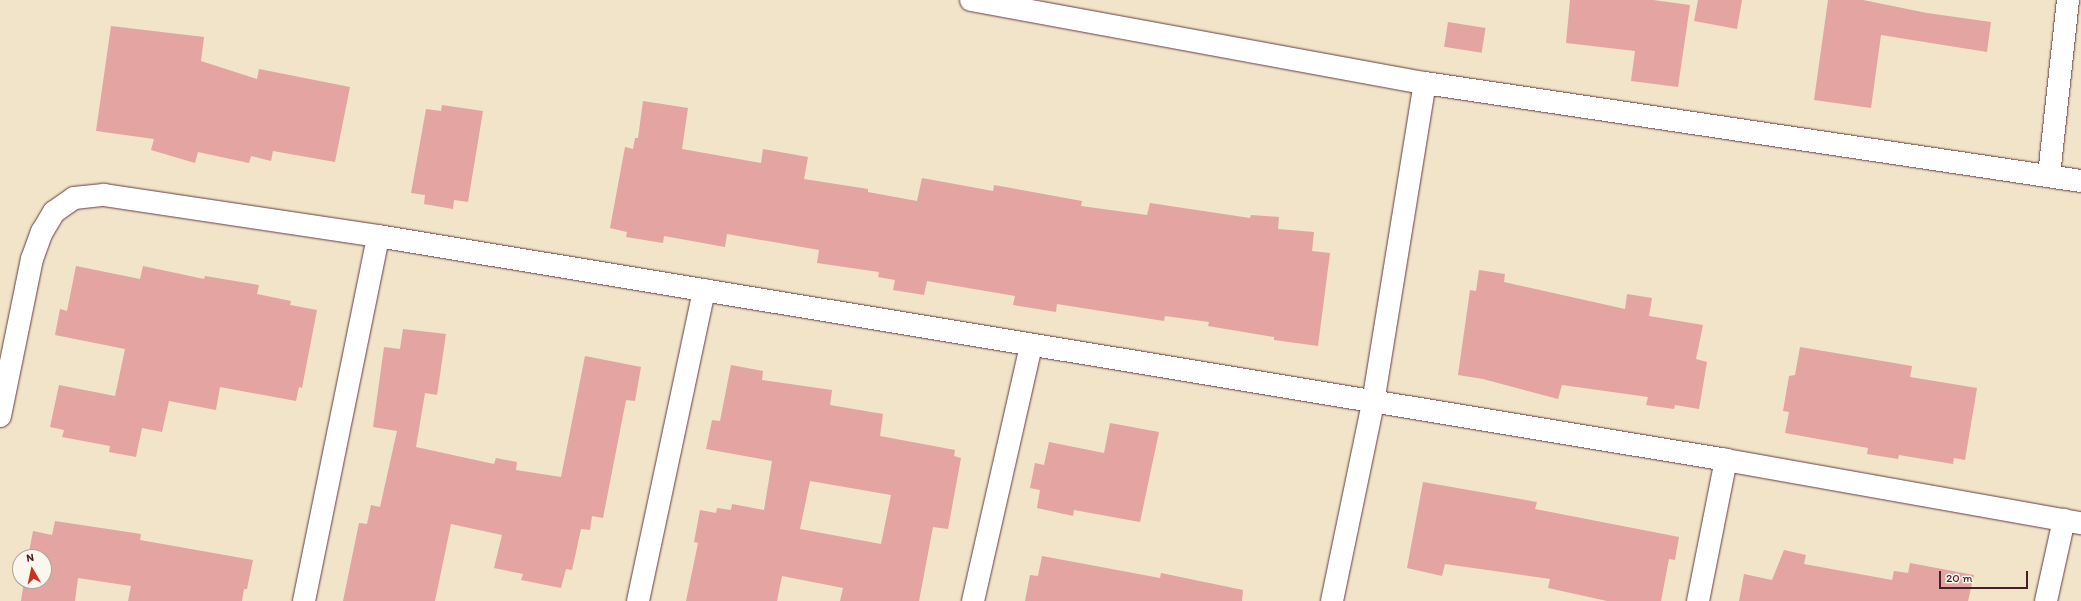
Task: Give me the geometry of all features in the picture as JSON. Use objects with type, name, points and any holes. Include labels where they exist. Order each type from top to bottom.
[{"type":"street","points":[[972,0],[1425,83],[2049,175],[2081,181]]},
{"type":"street","points":[[2049,175],[2068,0]]},
{"type":"street","points":[[1332,601],[1373,403],[1425,83]]},
{"type":"street","points":[[0,416],[32,259],[42,232],[54,212],[74,198],[104,195],[378,236],[704,290],[1373,403],[1726,460],[2072,522],[2046,601]]},
{"type":"street","points":[[304,601],[378,236]]},
{"type":"street","points":[[638,601],[704,290]]},
{"type":"street","points":[[972,601],[1031,346]]},
{"type":"street","points":[[1698,601],[1726,460]]},
{"type":"building","points":[[1570,0],[1653,0],[1690,5],[1678,87],[1631,81],[1635,51],[1566,43]]},
{"type":"building","points":[[1698,0],[1742,0],[1737,29],[1694,21]]},
{"type":"building","points":[[1828,0],[1863,0],[1927,13],[1991,22],[1987,52],[1881,35],[1871,108],[1814,100]]},
{"type":"building","points":[[1448,22],[1486,28],[1482,53],[1444,47]]},
{"type":"building","points":[[111,26],[204,37],[201,61],[257,79],[259,69],[350,87],[335,162],[273,151],[271,161],[251,156],[249,163],[198,152],[195,163],[151,150],[154,139],[96,131]]},
{"type":"building","points":[[643,101],[688,108],[682,149],[761,163],[763,149],[808,157],[804,179],[868,189],[868,192],[917,201],[922,178],[993,191],[994,185],[1082,201],[1081,206],[1147,215],[1150,203],[1250,218],[1251,215],[1279,217],[1278,229],[1314,232],[1312,251],[1330,253],[1318,346],[1274,340],[1274,337],[1208,326],[1209,322],[1165,316],[1164,321],[1057,304],[1056,312],[1013,305],[1015,296],[927,281],[924,295],[893,290],[895,280],[878,277],[879,272],[817,263],[819,250],[727,234],[725,247],[664,236],[663,243],[626,237],[627,232],[610,228],[625,147],[633,149],[635,138],[638,138]]},
{"type":"building","points":[[442,105],[483,111],[468,202],[454,200],[453,209],[424,204],[425,195],[411,193],[426,109],[441,111]]},
{"type":"building","points":[[76,266],[140,279],[143,266],[204,279],[205,276],[259,285],[257,294],[291,301],[290,305],[317,310],[302,388],[299,387],[296,401],[220,387],[216,410],[169,401],[162,432],[142,428],[136,457],[109,452],[110,446],[62,437],[64,430],[50,427],[59,385],[115,396],[125,349],[55,335],[60,309],[67,311]]},
{"type":"building","points":[[1479,270],[1505,274],[1504,282],[1625,309],[1627,294],[1652,298],[1649,316],[1703,325],[1696,359],[1707,362],[1699,409],[1675,405],[1674,409],[1646,405],[1648,397],[1562,385],[1558,399],[1483,379],[1458,375],[1470,290],[1476,291]]},
{"type":"building","points":[[403,329],[446,334],[437,395],[425,393],[416,447],[494,464],[496,458],[517,462],[516,470],[561,477],[585,356],[641,367],[635,401],[626,400],[603,518],[592,516],[590,530],[581,529],[572,570],[566,569],[561,588],[521,580],[523,574],[494,568],[502,535],[451,524],[435,601],[343,601],[359,523],[367,524],[371,505],[380,507],[397,431],[373,427],[384,347],[400,349]]},
{"type":"building","points":[[1800,347],[1912,366],[1910,377],[1977,388],[1965,460],[1954,458],[1953,464],[1899,455],[1898,459],[1867,454],[1868,448],[1785,433],[1789,412],[1783,411],[1789,376],[1795,375]]},
{"type":"building","points":[[731,365],[763,371],[762,380],[832,390],[830,405],[883,414],[880,436],[955,450],[954,456],[961,458],[948,529],[933,527],[919,601],[840,601],[843,588],[782,576],[777,601],[686,601],[698,543],[694,542],[700,510],[716,513],[717,508],[731,510],[732,504],[764,510],[772,461],[706,449],[712,420],[720,421]],"holes":[[[810,481],[891,495],[881,544],[800,529]]]},
{"type":"building","points":[[1110,423],[1159,432],[1140,522],[1074,510],[1073,516],[1037,508],[1040,490],[1030,488],[1035,463],[1044,465],[1049,442],[1104,453]]},
{"type":"building","points":[[1423,482],[1537,502],[1535,509],[1679,537],[1675,560],[1669,559],[1661,601],[1607,601],[1548,588],[1550,579],[1445,564],[1442,576],[1407,568]]},
{"type":"building","points":[[55,521],[141,534],[140,540],[253,560],[247,589],[244,589],[242,601],[128,601],[131,586],[78,578],[75,601],[21,601],[23,589],[52,589],[52,549],[30,549],[33,531],[52,535]]},
{"type":"building","points":[[1784,550],[1806,555],[1804,564],[1892,580],[1894,571],[1908,573],[1910,563],[1974,575],[1968,601],[1739,601],[1744,574],[1772,580]]},
{"type":"building","points":[[1042,556],[1160,578],[1161,573],[1243,590],[1242,601],[1025,601],[1030,575],[1038,576]]}]
